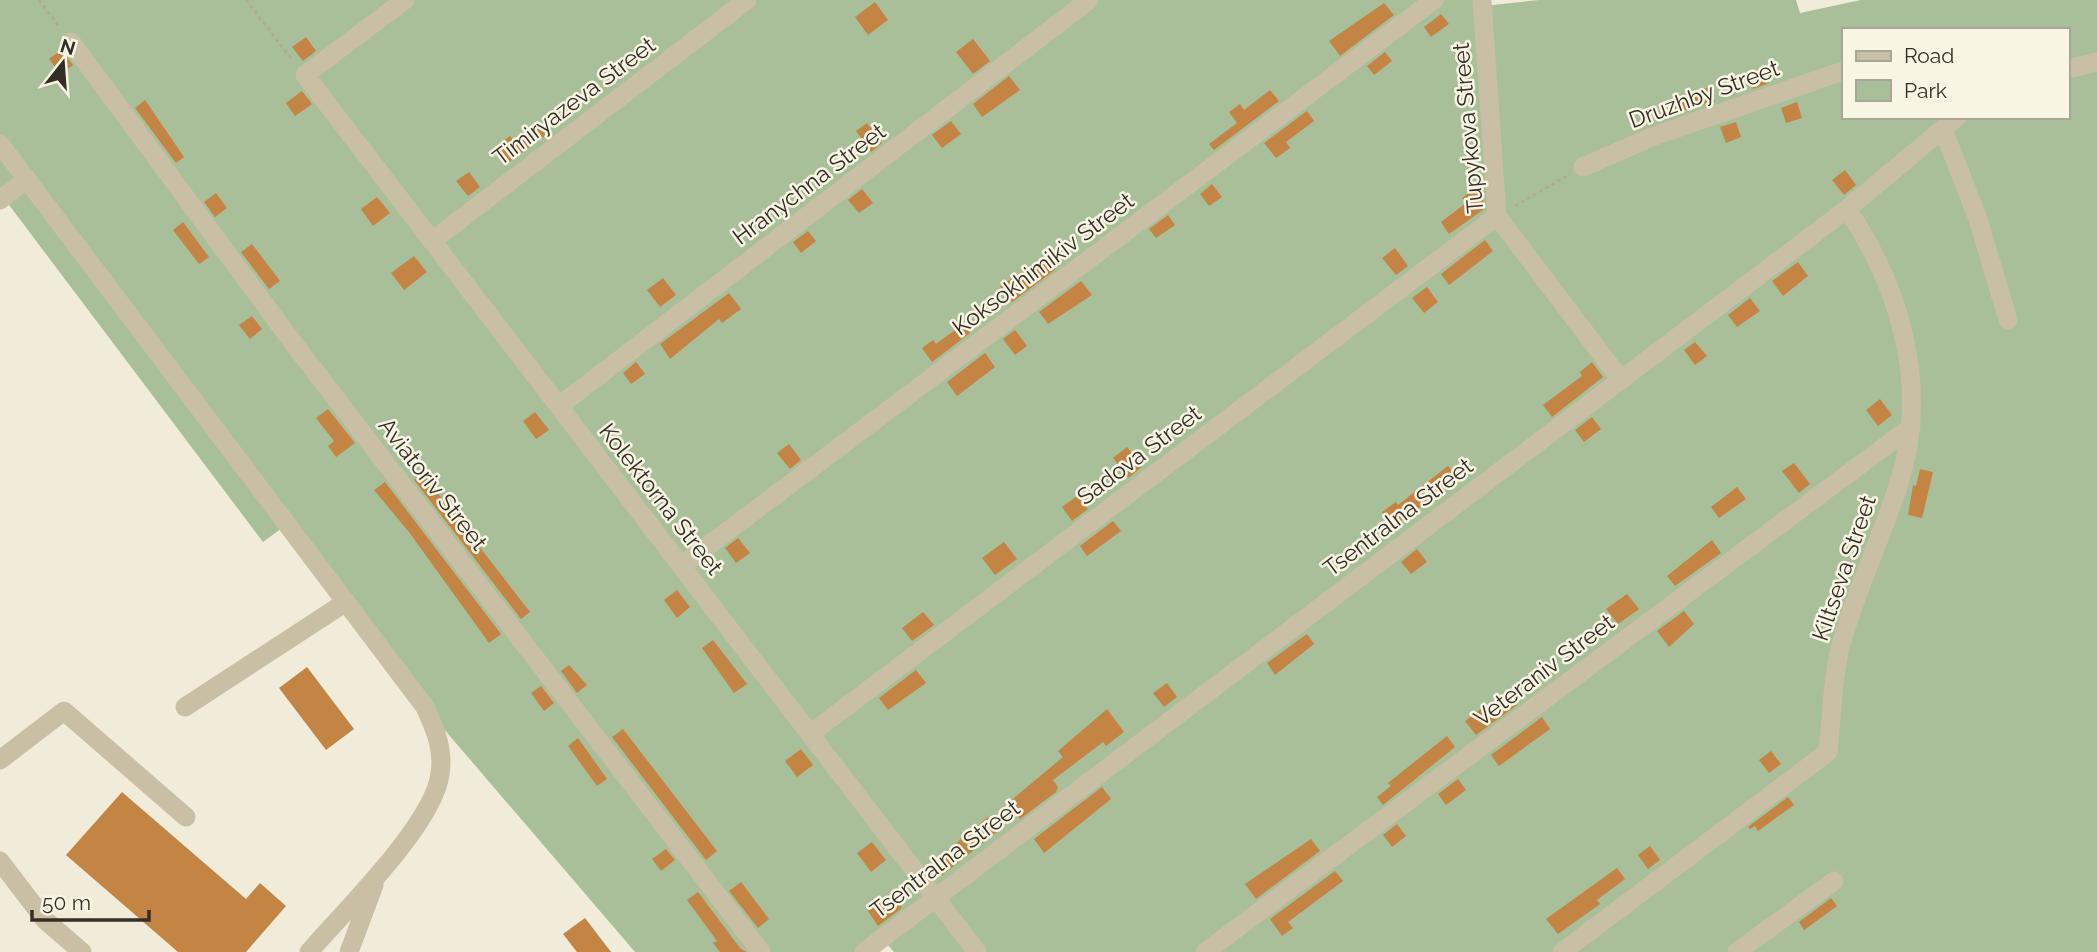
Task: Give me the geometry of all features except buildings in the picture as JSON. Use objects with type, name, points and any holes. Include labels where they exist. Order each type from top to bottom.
[{"type":"street","points":[[305,75],[405,0]]},
{"type":"street","name":"Timiryazeva Street","points":[[432,241],[747,0]]},
{"type":"street","name":"Hranychna Street","points":[[559,406],[1089,0]]},
{"type":"street","name":"Koksokhimikiv Street","points":[[681,566],[1433,0]]},
{"type":"street","name":"Tupykova Street","points":[[1482,0],[1497,216],[1621,380]]},
{"type":"street","name":"Aviatoriv Street","points":[[71,42],[291,340],[761,952]]},
{"type":"street","points":[[2069,69],[2097,62]]},
{"type":"street","name":"Druzhby Street","points":[[1583,167],[1654,136],[1842,71]]},
{"type":"street","name":"Kolektorna Street","points":[[305,75],[978,952]]},
{"type":"street","points":[[1950,123],[2008,320]]},
{"type":"street","name":"Tsentralna Street","points":[[864,952],[1847,209],[1950,123]]},
{"type":"street","points":[[0,144],[425,707],[440,740],[440,775],[428,810],[309,952]]},
{"type":"street","points":[[0,200],[27,179]]},
{"type":"street","name":"Kiltseva Street","points":[[1562,952],[1828,752],[1842,642],[1899,483],[1911,427],[1913,382],[1900,318],[1872,246],[1847,209]]},
{"type":"street","name":"Sadova Street","points":[[810,734],[1497,216]]},
{"type":"street","name":"Veteraniv Street","points":[[1205,952],[1911,427]]},
{"type":"street","points":[[185,707],[346,602]]},
{"type":"street","points":[[0,760],[64,711],[186,817]]},
{"type":"street","points":[[0,861],[45,920],[82,952]]},
{"type":"street","points":[[349,952],[379,871]]},
{"type":"street","points":[[1737,952],[1833,881]]},
{"type":"path","points":[[39,0],[71,42]]},
{"type":"path","points":[[246,0],[305,75]]},
{"type":"path","points":[[1497,216],[1583,167]]},
{"type":"green space","points":[[0,0],[1482,0],[1483,6],[1539,0],[1796,0],[1800,13],[1861,0],[2097,0],[2097,952],[894,952],[882,938],[864,952],[635,952],[425,707],[286,525],[263,542],[0,193]]}]
